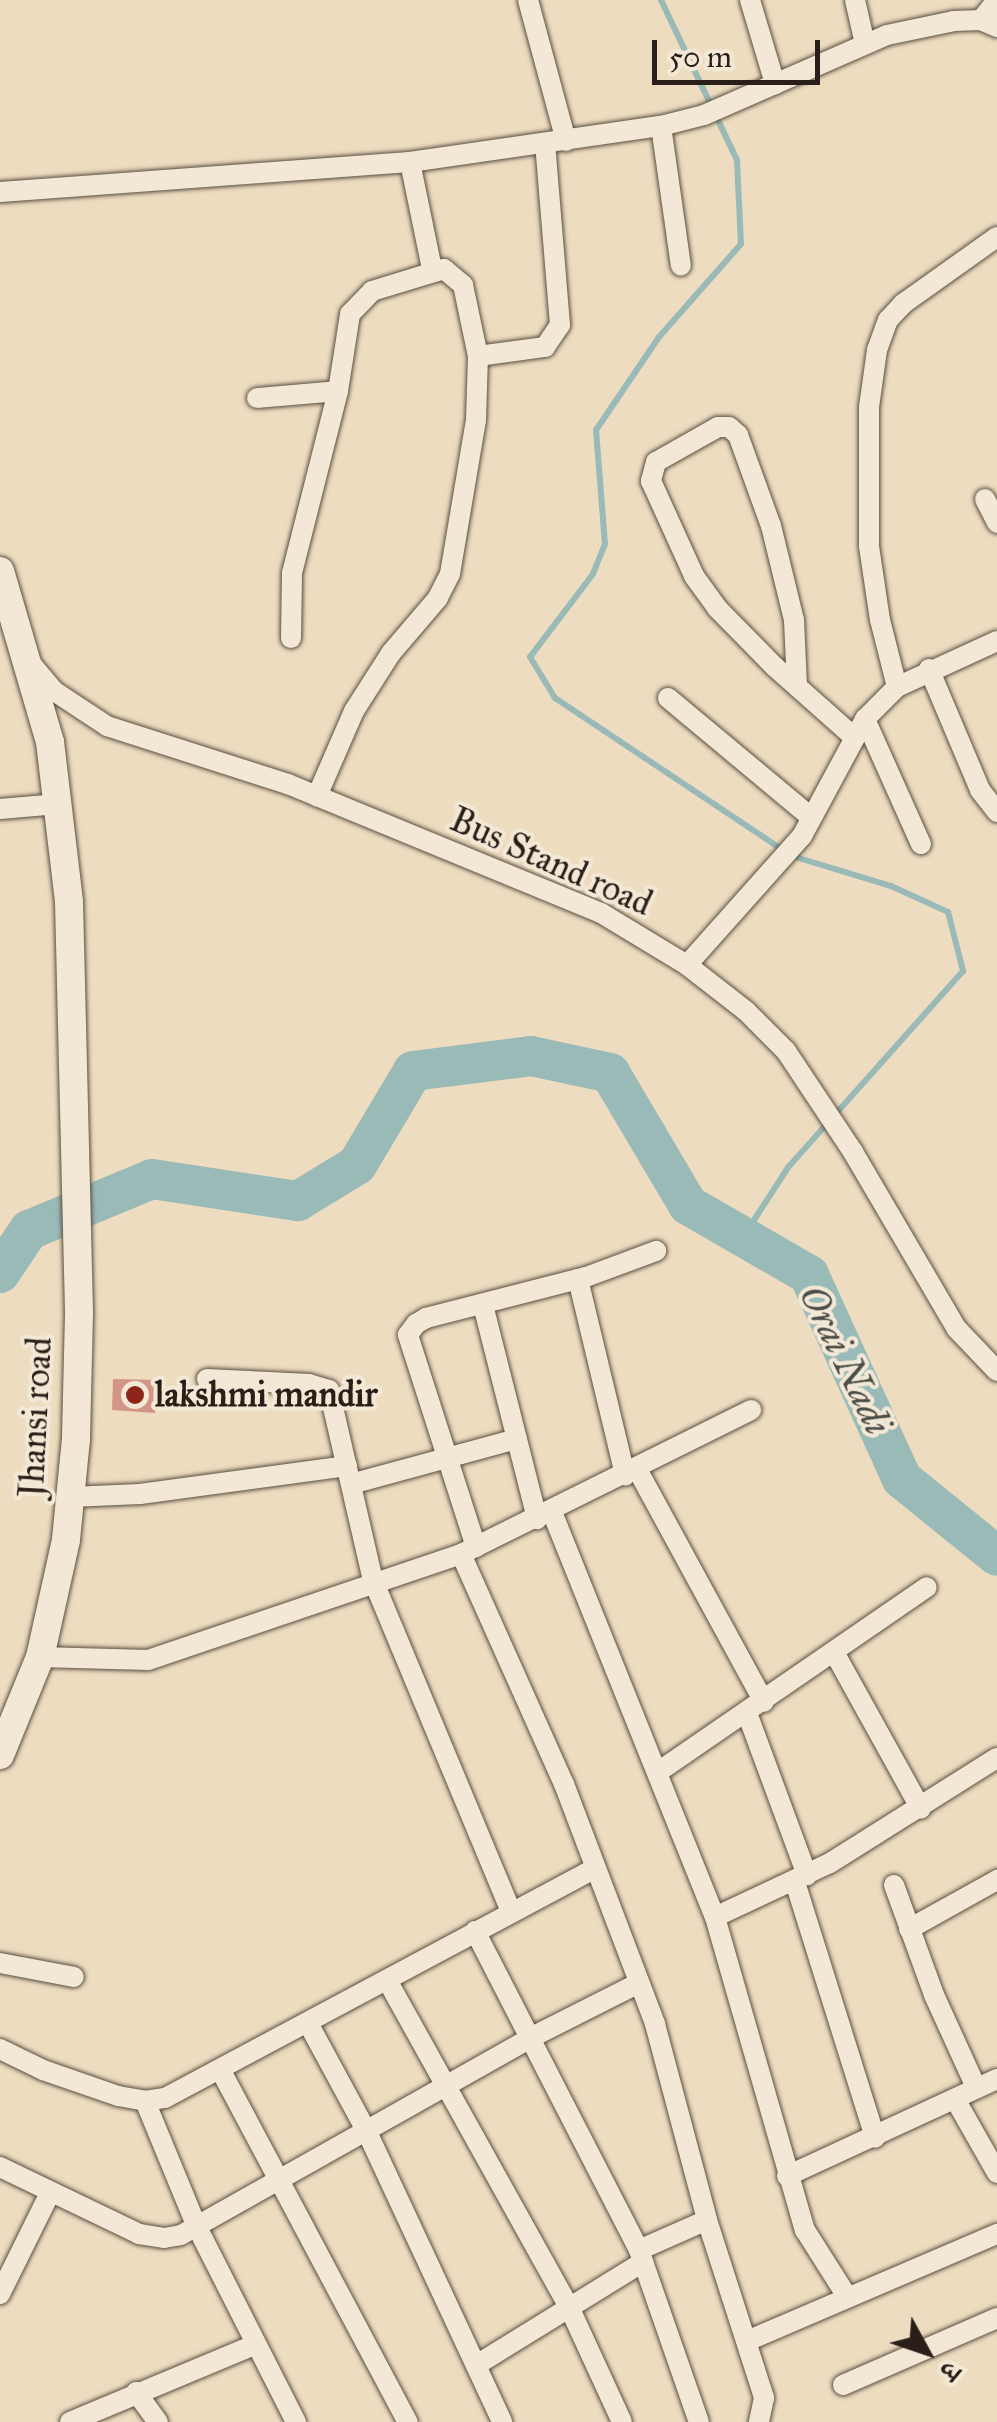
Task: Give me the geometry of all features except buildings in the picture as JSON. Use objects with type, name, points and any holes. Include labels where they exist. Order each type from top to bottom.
[{"type":"street","points":[[528,0],[566,141]]},
{"type":"street","points":[[750,0],[775,84]]},
{"type":"street","points":[[855,0],[865,44]]},
{"type":"street","points":[[0,192],[410,162],[660,126],[704,114],[887,35],[989,24],[997,0]]},
{"type":"street","points":[[660,126],[682,266]]},
{"type":"street","points":[[478,356],[545,347],[560,325],[544,144]]},
{"type":"street","points":[[410,162],[432,269]]},
{"type":"street","points":[[897,687],[880,620],[869,546],[869,407],[877,350],[888,320],[904,303],[997,237]]},
{"type":"street","points":[[291,638],[292,573],[338,391],[344,335],[358,301],[372,291],[432,269],[456,274],[463,284],[478,356],[476,420],[450,574],[438,598],[391,653],[354,711],[317,796]]},
{"type":"street","points":[[257,398],[338,391]]},
{"type":"street","points":[[797,686],[794,620],[771,526],[738,434],[729,427],[718,427],[656,462],[651,481],[694,576],[716,608],[797,686],[854,738]]},
{"type":"street","points":[[985,498],[997,523]]},
{"type":"street","name":"Jhansi road","points":[[0,571],[31,663],[50,742],[69,902],[79,1314],[66,1540],[40,1657],[0,1754]]},
{"type":"street","points":[[687,965],[765,882],[807,827],[865,719],[897,687],[928,669],[997,641]]},
{"type":"street","name":"Bus Stand road","points":[[31,663],[54,691],[107,726],[317,796],[601,913],[687,965],[746,1011],[786,1051],[853,1152],[958,1329],[997,1371]]},
{"type":"street","points":[[928,669],[980,790],[997,812]]},
{"type":"street","points":[[668,698],[807,827]]},
{"type":"street","points":[[865,719],[921,844]]},
{"type":"street","points":[[0,808],[58,804]]},
{"type":"street","points":[[656,1252],[578,1279],[426,1318],[408,1335],[468,1550],[564,1784],[655,2024],[708,2220],[764,2398],[759,2422]]},
{"type":"street","points":[[578,1279],[631,1472],[756,1708],[875,2138]]},
{"type":"street","points":[[483,1305],[517,1439],[544,1516],[658,1772],[715,1918],[788,2176],[812,2245],[848,2298]]},
{"type":"street","points":[[207,1379],[323,1386],[332,1400],[373,1580],[511,1911]]},
{"type":"street","points":[[40,1657],[148,1660],[468,1550],[544,1516],[751,1410]]},
{"type":"street","points":[[70,1498],[349,1475],[445,1458],[517,1439]]},
{"type":"street","points":[[658,1772],[927,1587]]},
{"type":"street","points":[[834,1652],[921,1809]]},
{"type":"street","points":[[715,1918],[801,1879],[921,1809],[997,1758]]},
{"type":"street","points":[[0,2049],[43,2070],[145,2101],[175,2094],[596,1868]]},
{"type":"street","points":[[909,1929],[997,1880]]},
{"type":"street","points":[[894,1884],[976,2087]]},
{"type":"street","points":[[475,1931],[641,2256],[700,2422]]},
{"type":"street","points":[[0,1964],[74,1978]]},
{"type":"street","points":[[387,1980],[570,2308],[622,2422]]},
{"type":"street","points":[[0,2167],[139,2234],[164,2238],[197,2226],[530,2038],[638,1983]]},
{"type":"street","points":[[308,2023],[368,2132],[502,2422]]},
{"type":"street","points":[[221,2071],[408,2422]]},
{"type":"street","points":[[788,2176],[997,2079]]},
{"type":"street","points":[[955,2099],[997,2172]]},
{"type":"street","points":[[145,2101],[197,2226],[296,2422]]},
{"type":"street","points":[[0,2294],[6,2264],[50,2193]]},
{"type":"street","points":[[478,2364],[570,2308],[641,2256],[708,2220]]},
{"type":"street","points":[[747,2341],[997,2234]]},
{"type":"street","points":[[843,2385],[997,2318]]},
{"type":"street","points":[[70,2422],[254,2345]]},
{"type":"street","points":[[136,2392],[158,2422]]},
{"type":"waterway","points":[[661,0],[737,160],[741,244],[659,337],[596,430],[605,544],[593,574],[530,657],[555,698],[792,856],[891,886],[948,912],[963,971],[789,1166],[743,1237]]},
{"type":"waterway","name":"Orai Nadi","points":[[0,1273],[29,1230],[152,1179],[298,1201],[357,1165],[413,1071],[531,1056],[610,1073],[688,1205],[809,1275],[902,1479],[997,1556]]},
{"type":"place","name":"lakshmi mandir","points":[[135,1395]]}]
